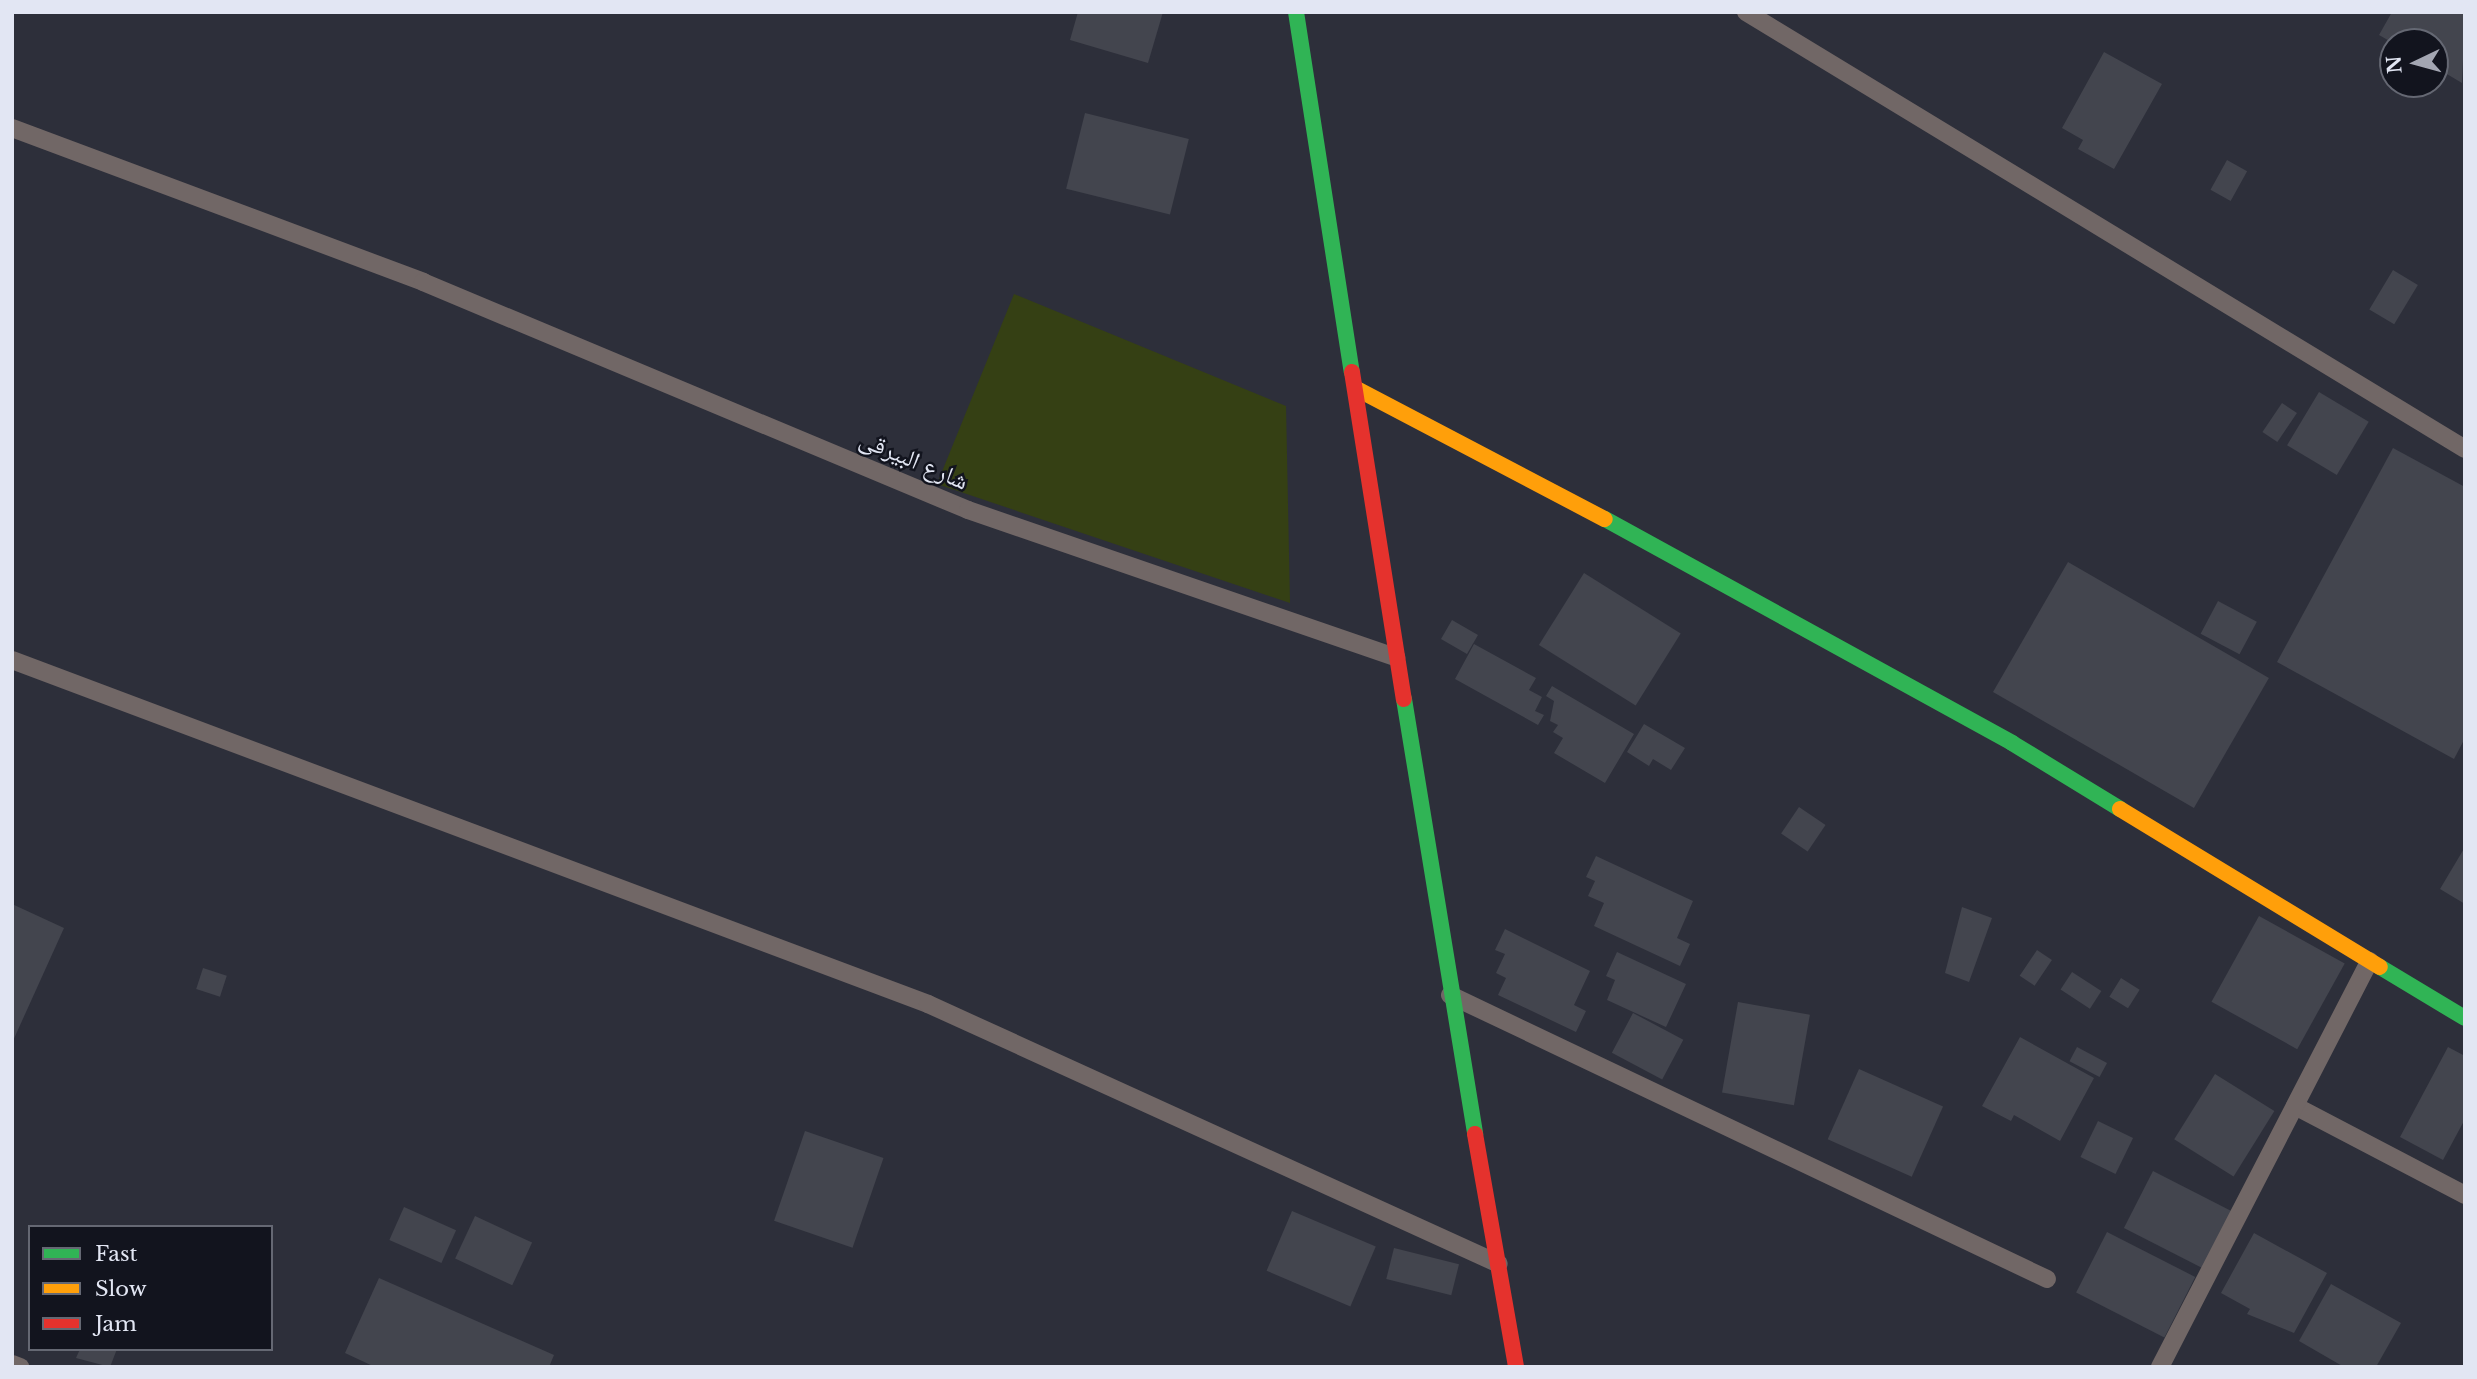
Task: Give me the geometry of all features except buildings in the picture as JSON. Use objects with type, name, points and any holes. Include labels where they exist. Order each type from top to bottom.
[{"type":"street","points":[[1296,12],[1450,995],[1516,1367]]},
{"type":"street","points":[[1355,388],[1524,474],[2012,743],[2465,1018]]},
{"type":"lane","points":[[1746,12],[2465,449]]},
{"type":"lane","name":"شارع البيرقى","points":[[12,128],[423,282],[968,510],[1396,657]]},
{"type":"lane","points":[[12,660],[928,1004],[1499,1264]]},
{"type":"lane","points":[[2160,1367],[2370,961]]},
{"type":"lane","points":[[1450,995],[2046,1279]]},
{"type":"lane","points":[[2295,1106],[2465,1195]]},
{"type":"lane","points":[[12,1364],[20,1367]]},
{"type":"green space","points":[[1014,294],[1286,406],[1290,603],[937,484]]},
{"type":"traffic: fast","points":[[1296,12],[1352,372]]},
{"type":"traffic: fast","points":[[1605,519],[2012,743],[2120,809]]},
{"type":"traffic: fast","points":[[1404,699],[1475,1134]]},
{"type":"traffic: fast","points":[[2380,967],[2465,1018]]},
{"type":"traffic: slow","points":[[1355,388],[1605,519]]},
{"type":"traffic: slow","points":[[2120,809],[2380,967]]},
{"type":"traffic: jam","points":[[1352,372],[1404,699]]},
{"type":"traffic: jam","points":[[1475,1134],[1516,1367]]}]
